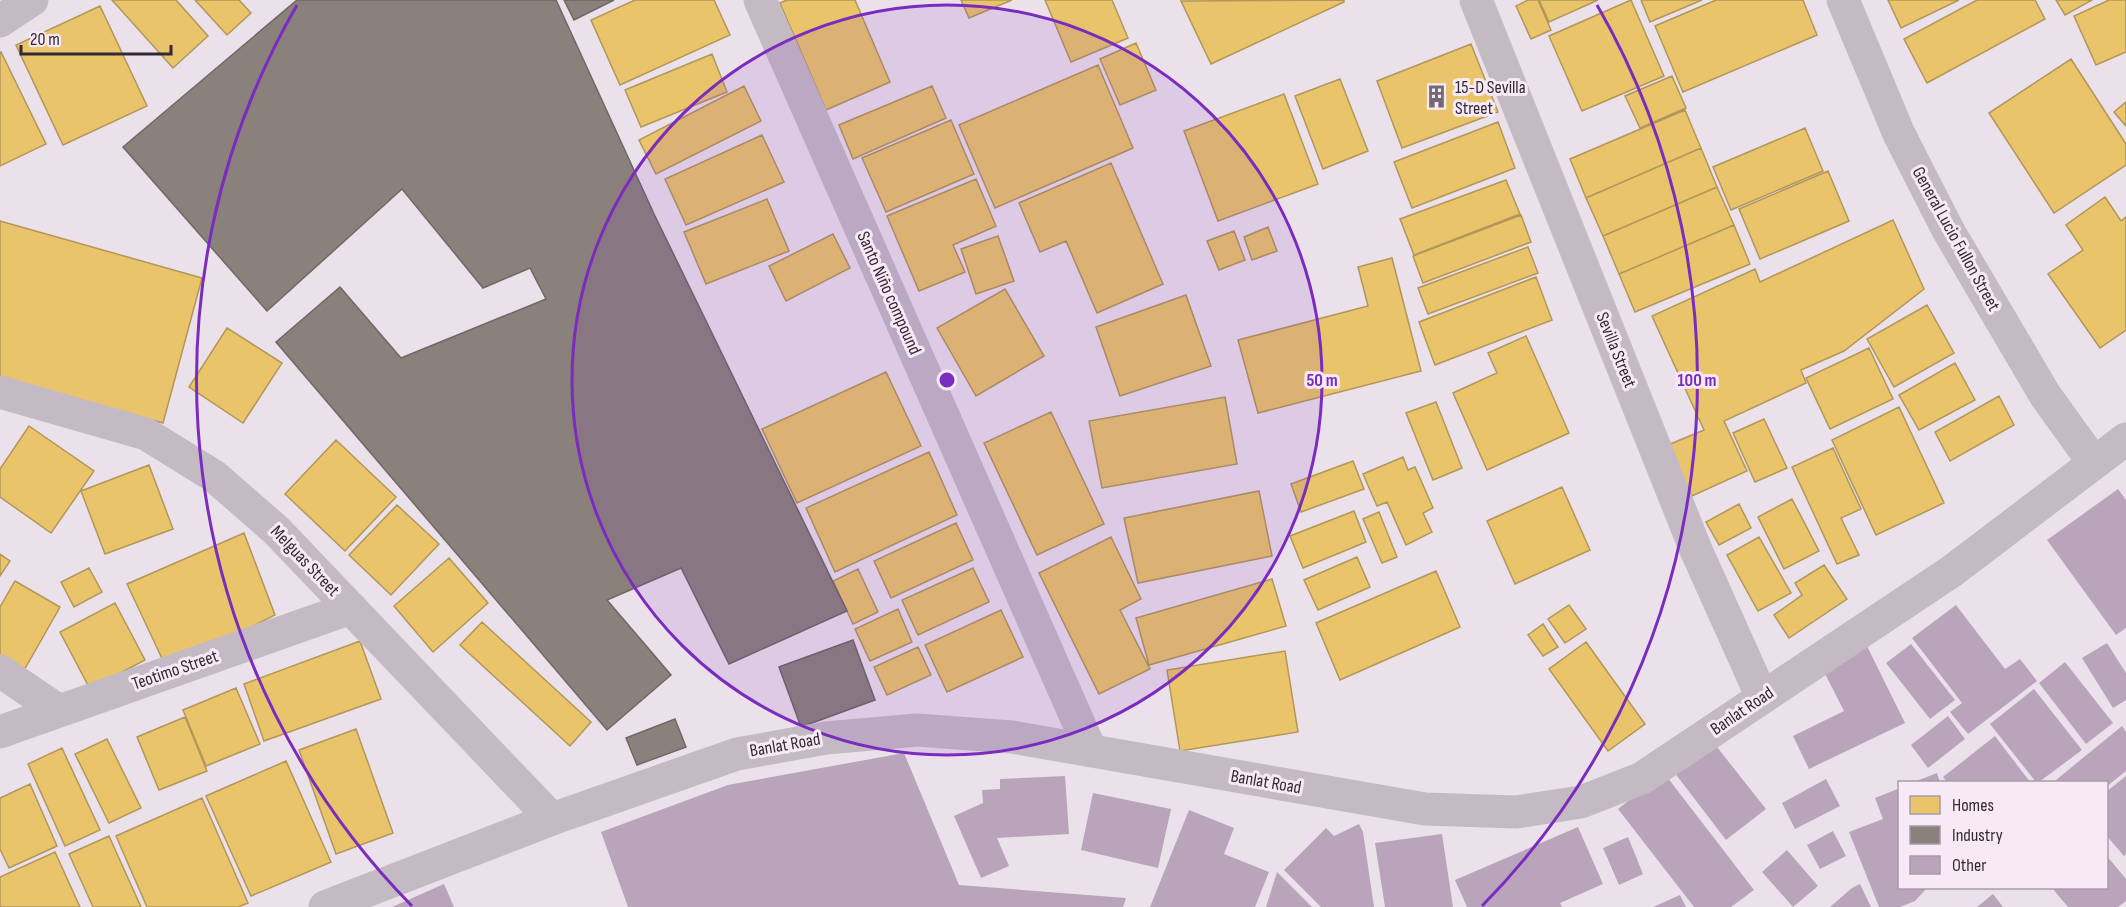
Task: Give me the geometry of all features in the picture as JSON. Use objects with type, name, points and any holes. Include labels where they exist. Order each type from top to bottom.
[{"type":"street","points":[[0,21],[32,0]]},
{"type":"street","name":"Santo Niño compound","points":[[760,0],[1091,751]]},
{"type":"street","name":"Sevilla Street","points":[[1476,0],[1696,550],[1762,697]]},
{"type":"street","name":"General Lucio Fullon Street","points":[[1843,0],[1899,134],[1948,230],[2045,395],[2094,463]]},
{"type":"street","name":"Melguas Street","points":[[0,392],[146,434],[214,476],[276,530],[552,819]]},
{"type":"street","name":"Banlat Road","points":[[325,907],[552,819],[737,754],[826,738],[917,730],[1012,737],[1425,809],[1516,812],[1581,802],[1642,778],[1952,572],[2126,440]]},
{"type":"street","name":"Teotimo Street","points":[[0,732],[351,608]]},
{"type":"street","points":[[0,671],[59,711]]},
{"type":"building: Homes","points":[[112,0],[176,0],[208,36],[173,68]]},
{"type":"building: Homes","points":[[195,0],[239,0],[251,13],[227,35]]},
{"type":"building: Homes","points":[[635,0],[714,0],[730,35],[620,85],[591,20]]},
{"type":"building: Homes","points":[[787,0],[855,0],[890,82],[826,110],[780,3]]},
{"type":"building: Homes","points":[[961,0],[1012,0],[969,18]]},
{"type":"building: Homes","points":[[1045,0],[1112,0],[1128,38],[1071,62]]},
{"type":"building: Homes","points":[[1344,0],[1344,2],[1211,64],[1181,1]]},
{"type":"building: Homes","points":[[1528,0],[1538,0],[1551,30],[1531,39],[1516,6]]},
{"type":"building: Homes","points":[[1539,0],[1598,0],[1549,22]]},
{"type":"building: Homes","points":[[1631,0],[1664,76],[1582,111],[1549,36]]},
{"type":"building: Homes","points":[[1641,0],[1702,0],[1650,22]]},
{"type":"building: Homes","points":[[1716,0],[1803,0],[1817,35],[1683,92],[1655,26]]},
{"type":"building: Homes","points":[[1888,0],[1959,0],[1901,28]]},
{"type":"building: Homes","points":[[1977,0],[2035,0],[2045,19],[1927,83],[1904,39]]},
{"type":"building: Homes","points":[[2056,0],[2092,0],[2065,15]]},
{"type":"building: Homes","points":[[2109,0],[2126,0],[2126,52],[2096,65],[2074,16]]},
{"type":"building: Homes","points":[[100,6],[147,106],[63,145],[16,45]]},
{"type":"building: Homes","points":[[1136,43],[1156,90],[1120,105],[1100,59]]},
{"type":"building: Homes","name":"15-D Sevilla Street","points":[[1471,44],[1498,112],[1402,148],[1377,81]]},
{"type":"building: Homes","points":[[0,52],[46,144],[0,166]]},
{"type":"building: Homes","points":[[712,54],[727,92],[641,127],[625,90]]},
{"type":"building: Homes","points":[[2071,59],[2126,144],[2126,165],[2054,213],[1989,113]]},
{"type":"building: Homes","points":[[1098,65],[1133,148],[995,208],[959,125]]},
{"type":"building: Homes","points":[[1672,76],[1686,108],[1640,128],[1625,96]]},
{"type":"building: Homes","points":[[1340,79],[1368,151],[1323,169],[1295,96]]},
{"type":"building: Homes","points":[[744,86],[761,121],[656,174],[639,140]]},
{"type":"building: Homes","points":[[932,86],[946,118],[853,159],[839,125]]},
{"type":"building: Homes","points":[[1284,94],[1318,184],[1218,221],[1184,131]]},
{"type":"building: Homes","points":[[2126,102],[2126,126],[2114,112]]},
{"type":"building: Homes","points":[[1685,110],[1701,148],[1586,198],[1570,159]]},
{"type":"building: Homes","points":[[951,120],[974,174],[886,212],[862,158]]},
{"type":"building: Homes","points":[[1498,122],[1515,168],[1412,208],[1394,162]]},
{"type":"building: Homes","points":[[1805,128],[1823,171],[1731,210],[1713,167]]},
{"type":"building: Homes","points":[[762,135],[784,182],[686,225],[665,179]]},
{"type":"building: Homes","points":[[1701,148],[1717,187],[1603,236],[1586,198]]},
{"type":"building: Homes","points":[[1111,163],[1163,284],[1097,313],[1066,241],[1040,252],[1019,203]]},
{"type":"building: Homes","points":[[1828,171],[1849,221],[1760,259],[1739,209]]},
{"type":"building: Homes","points":[[976,179],[996,226],[953,245],[965,272],[919,291],[887,216]]},
{"type":"building: Homes","points":[[1506,180],[1520,214],[1414,255],[1400,219]]},
{"type":"building: Homes","points":[[1717,187],[1734,225],[1619,274],[1603,236]]},
{"type":"building: Homes","points":[[2105,197],[2121,221],[2126,217],[2126,330],[2100,348],[2048,274],[2083,250],[2066,225]]},
{"type":"building: Homes","points":[[767,199],[789,251],[706,284],[684,232]]},
{"type":"building: Homes","points":[[1521,215],[1531,242],[1423,283],[1413,256]]},
{"type":"building: Homes","points":[[1893,220],[1924,289],[1844,351],[1801,370],[1806,383],[1724,421],[1747,471],[1692,496],[1668,445],[1704,430],[1652,316],[1755,269],[1760,282]]},
{"type":"building: Homes","points":[[0,221],[202,278],[163,423],[0,377]]},
{"type":"building: Homes","points":[[1734,225],[1750,264],[1635,312],[1619,274]]},
{"type":"building: Homes","points":[[1268,227],[1277,251],[1252,260],[1244,237]]},
{"type":"building: Homes","points":[[1234,231],[1245,260],[1219,270],[1207,241]]},
{"type":"building: Homes","points":[[833,234],[850,268],[786,301],[769,266]]},
{"type":"building: Homes","points":[[998,236],[1014,281],[976,294],[961,249]]},
{"type":"building: Homes","points":[[1528,247],[1538,273],[1428,314],[1418,288]]},
{"type":"building: Homes","points":[[1392,258],[1421,371],[1258,413],[1238,340],[1368,306],[1358,267]]},
{"type":"building: Homes","points":[[1536,277],[1552,320],[1435,365],[1419,322]]},
{"type":"building: Homes","points":[[1005,289],[1044,356],[976,396],[937,328]]},
{"type":"building: Homes","points":[[1186,295],[1211,366],[1120,396],[1096,327]]},
{"type":"building: Homes","points":[[1927,305],[1954,353],[1894,387],[1867,339]]},
{"type":"building: Homes","points":[[227,328],[282,363],[243,423],[189,387]]},
{"type":"building: Homes","points":[[1526,336],[1569,433],[1487,470],[1453,393],[1497,373],[1488,353]]},
{"type":"building: Homes","points":[[1869,348],[1893,399],[1830,429],[1806,378]]},
{"type":"building: Homes","points":[[1955,363],[1975,400],[1919,430],[1899,395]]},
{"type":"building: Homes","points":[[886,372],[921,446],[797,503],[762,429]]},
{"type":"building: Homes","points":[[1999,396],[2014,425],[1950,461],[1935,432]]},
{"type":"building: Homes","points":[[1225,397],[1237,464],[1102,488],[1089,421]]},
{"type":"building: Homes","points":[[1436,402],[1462,468],[1433,480],[1406,413]]},
{"type":"building: Homes","points":[[1899,407],[1944,503],[1876,535],[1832,440]]},
{"type":"building: Homes","points":[[1051,412],[1104,524],[1037,555],[984,443]]},
{"type":"building: Homes","points":[[1764,419],[1787,468],[1755,482],[1733,433]]},
{"type":"building: Homes","points":[[29,426],[94,471],[51,533],[0,497],[0,469]]},
{"type":"building: Homes","points":[[336,440],[396,497],[345,551],[285,494]]},
{"type":"building: Homes","points":[[1833,448],[1861,509],[1841,518],[1859,555],[1837,564],[1792,467]]},
{"type":"building: Homes","points":[[929,452],[957,515],[835,572],[806,508]]},
{"type":"building: Homes","points":[[1403,457],[1408,470],[1415,467],[1433,508],[1423,513],[1432,532],[1406,545],[1387,502],[1377,506],[1363,474]]},
{"type":"building: Homes","points":[[1353,461],[1364,489],[1301,512],[1291,484]]},
{"type":"building: Homes","points":[[149,465],[173,529],[105,554],[81,491]]},
{"type":"building: Homes","points":[[1562,487],[1590,550],[1515,584],[1487,521]]},
{"type":"building: Homes","points":[[1259,491],[1272,556],[1138,583],[1124,518]]},
{"type":"building: Homes","points":[[1792,499],[1819,551],[1784,569],[1758,517]]},
{"type":"building: Homes","points":[[1739,504],[1751,528],[1719,545],[1706,522]]},
{"type":"building: Homes","points":[[397,505],[439,544],[391,595],[349,555]]},
{"type":"building: Homes","points":[[1354,511],[1366,542],[1303,568],[1290,536]]},
{"type":"building: Homes","points":[[1379,512],[1397,557],[1382,563],[1363,519]]},
{"type":"building: Homes","points":[[956,523],[973,560],[891,598],[874,561]]},
{"type":"building: Homes","points":[[244,533],[275,615],[167,669],[127,584]]},
{"type":"building: Homes","points":[[1111,537],[1141,599],[1120,610],[1150,669],[1099,694],[1039,573]]},
{"type":"building: Homes","points":[[1759,537],[1791,593],[1758,611],[1727,555]]},
{"type":"building: Homes","points":[[0,554],[10,561],[0,576]]},
{"type":"building: Homes","points":[[1357,557],[1370,587],[1318,610],[1304,580]]},
{"type":"building: Homes","points":[[449,558],[488,603],[433,652],[394,606]]},
{"type":"building: Homes","points":[[1824,565],[1847,599],[1789,638],[1774,615],[1802,595],[1795,583]]},
{"type":"building: Homes","points":[[89,568],[102,592],[74,607],[61,582]]},
{"type":"building: Homes","points":[[973,568],[989,602],[918,635],[902,600]]},
{"type":"building: Homes","points":[[858,569],[878,612],[853,624],[833,581]]},
{"type":"building: Homes","points":[[1436,571],[1460,627],[1340,680],[1316,623]]},
{"type":"building: Homes","points":[[1272,579],[1286,626],[1149,665],[1136,618]]},
{"type":"building: Homes","points":[[15,581],[60,607],[23,672],[0,658],[0,607]]},
{"type":"building: Homes","points":[[115,603],[145,660],[90,689],[60,632]]},
{"type":"building: Homes","points":[[1569,605],[1586,629],[1565,643],[1548,619]]},
{"type":"building: Homes","points":[[898,609],[912,642],[870,661],[855,629]]},
{"type":"building: Homes","points":[[1001,610],[1023,657],[947,692],[925,645]]},
{"type":"building: Homes","points":[[482,622],[591,722],[570,746],[460,645]]},
{"type":"building: Homes","points":[[1543,624],[1558,647],[1543,656],[1528,635]]},
{"type":"building: Homes","points":[[360,641],[381,699],[264,741],[244,684]]},
{"type":"building: Homes","points":[[1586,642],[1645,724],[1608,751],[1549,669]]},
{"type":"building: Homes","points":[[918,647],[931,675],[887,695],[874,667]]},
{"type":"building: Homes","points":[[1285,651],[1298,732],[1180,751],[1167,670]]},
{"type":"building: Homes","points":[[236,688],[260,744],[206,766],[183,710]]},
{"type":"building: Homes","points":[[185,717],[207,771],[159,790],[137,737]]},
{"type":"building: Homes","points":[[356,729],[393,833],[336,854],[299,750]]},
{"type":"building: Homes","points":[[107,739],[141,808],[109,823],[75,754]]},
{"type":"building: Homes","points":[[62,748],[100,830],[65,846],[28,764]]},
{"type":"building: Homes","points":[[286,761],[331,862],[251,896],[206,796]]},
{"type":"building: Homes","points":[[30,784],[57,846],[9,868],[0,849],[0,798]]},
{"type":"building: Homes","points":[[202,798],[248,903],[238,907],[147,907],[116,836]]},
{"type":"building: Homes","points":[[109,836],[141,907],[93,907],[69,854]]},
{"type":"building: Homes","points":[[55,852],[80,907],[0,907],[0,877]]},
{"type":"building: Industry","points":[[297,0],[556,0],[655,216],[847,611],[729,664],[681,568],[607,600],[671,675],[607,730],[276,342],[340,287],[401,358],[546,299],[530,268],[483,288],[402,189],[267,311],[123,147]]},
{"type":"building: Industry","points":[[564,0],[614,0],[574,20]]},
{"type":"building: Industry","points":[[853,640],[875,700],[801,727],[779,667]]},
{"type":"building: Industry","points":[[675,719],[686,747],[637,765],[626,738]]},
{"type":"building: Other","points":[[2118,489],[2126,500],[2126,628],[2116,635],[2047,540]]},
{"type":"building: Other","points":[[1956,605],[2005,669],[2020,659],[2037,681],[1968,734],[1950,712],[1962,703],[1912,638]]},
{"type":"building: Other","points":[[1865,642],[1905,723],[1809,769],[1793,736],[1844,711],[1820,664]]},
{"type":"building: Other","points":[[2107,643],[2126,673],[2126,700],[2113,708],[2082,658]]},
{"type":"building: Other","points":[[1911,644],[1955,700],[1930,719],[1886,663]]},
{"type":"building: Other","points":[[2065,662],[2113,723],[2086,744],[2039,683]]},
{"type":"building: Other","points":[[2034,689],[2082,750],[2040,781],[2035,781],[1990,724]]},
{"type":"building: Other","points":[[1948,716],[1965,739],[1928,768],[1911,745]]},
{"type":"building: Other","points":[[2122,726],[2126,732],[2126,771],[2108,785],[2108,781],[2056,780]]},
{"type":"building: Other","points":[[1995,736],[2029,781],[1946,781],[1943,777]]},
{"type":"building: Other","points":[[1713,742],[1766,809],[1726,840],[1674,772]]},
{"type":"building: Other","points":[[904,753],[959,885],[1126,898],[1123,907],[628,907],[601,832],[728,785]]},
{"type":"building: Other","points":[[1664,773],[1754,890],[1731,907],[1694,907],[1618,809]]},
{"type":"building: Other","points":[[1937,773],[1940,781],[1917,781]]},
{"type":"building: Other","points":[[1065,776],[1069,834],[997,838],[1009,866],[981,878],[954,816],[983,803],[982,790],[1000,789],[1000,779]]},
{"type":"building: Other","points":[[2126,776],[2126,854],[2124,856],[2108,837],[2108,790]]},
{"type":"building: Other","points":[[1826,779],[1840,806],[1795,829],[1782,803]]},
{"type":"building: Other","points":[[1898,789],[1898,889],[1926,889],[1915,901],[1900,907],[1879,907],[1849,832],[1883,819],[1875,798]]},
{"type":"building: Other","points":[[1093,793],[1171,809],[1158,868],[1081,850]]},
{"type":"building: Other","points":[[1189,810],[1234,828],[1224,854],[1269,872],[1255,907],[1150,907]]},
{"type":"building: Other","points":[[1359,824],[1363,832],[1374,907],[1321,907],[1284,870],[1326,828],[1334,836]]},
{"type":"building: Other","points":[[1578,827],[1603,884],[1560,903],[1562,907],[1467,907],[1455,880]]},
{"type":"building: Other","points":[[1833,831],[1846,856],[1820,869],[1807,845]]},
{"type":"building: Other","points":[[1442,834],[1453,907],[1385,907],[1375,843]]},
{"type":"building: Other","points":[[1628,837],[1643,874],[1619,885],[1603,848]]},
{"type":"building: Other","points":[[1787,850],[1818,886],[1793,907],[1762,872]]},
{"type":"building: Other","points":[[2108,857],[2126,879],[2126,901],[2118,907],[2068,907],[2053,889],[2108,889]]},
{"type":"building: Other","points":[[1277,872],[1312,907],[1266,907]]},
{"type":"building: Other","points":[[444,884],[454,907],[392,907]]},
{"type":"building: Other","points":[[1860,884],[1871,907],[1830,907],[1852,888]]},
{"type":"building: Other","points":[[1993,894],[2003,907],[1977,907]]},
{"type":"building: Other","points":[[1680,895],[1686,907],[1653,907]]},
{"type":"place","name":"15-D Sevilla Street","points":[[1437,97]]}]
